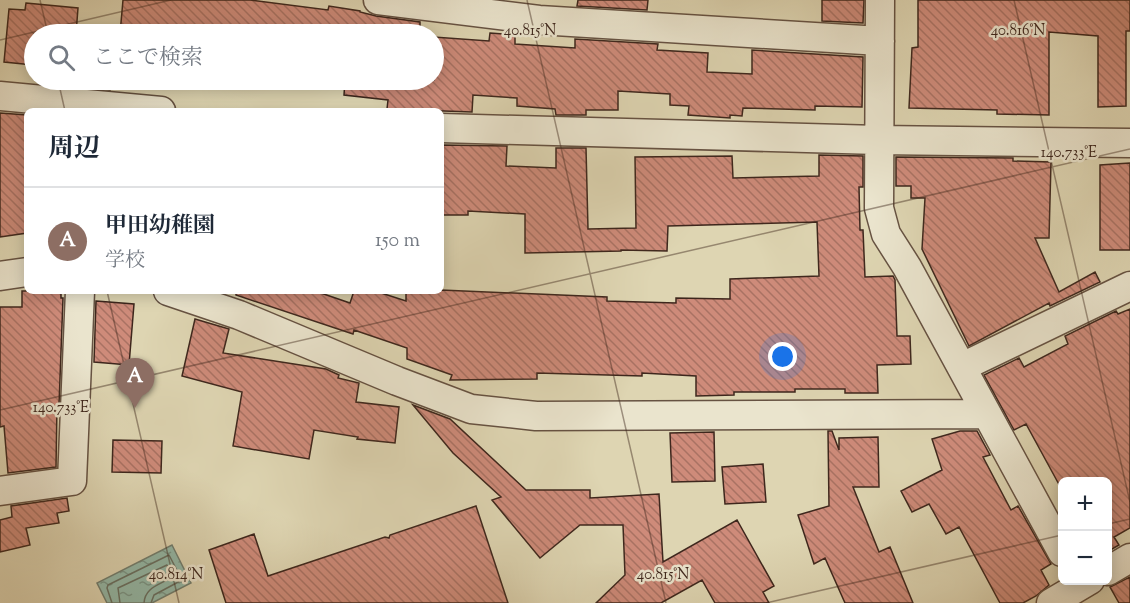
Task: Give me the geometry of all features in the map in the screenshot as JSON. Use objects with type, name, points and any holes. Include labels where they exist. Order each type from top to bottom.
[{"type":"street","points":[[378,0],[539,20],[880,41]]},
{"type":"street","points":[[880,0],[879,208],[886,234],[907,267],[1058,545]]},
{"type":"street","points":[[0,96],[129,108]]},
{"type":"street","points":[[444,128],[878,140],[1130,143]]},
{"type":"street","points":[[0,276],[24,272]]},
{"type":"street","points":[[962,367],[1130,286]]},
{"type":"street","points":[[0,491],[72,482],[80,294]]},
{"type":"street","points":[[177,294],[239,315],[471,410],[536,416],[987,414]]},
{"type":"street","points":[[1112,568],[1130,558]]},
{"type":"street","points":[[1051,603],[1085,587]]},
{"type":"water","points":[[172,545],[191,583],[152,603],[107,603],[97,583]]},
{"type":"building","points":[[123,0],[250,0],[328,10],[329,6],[420,22],[420,24],[121,24]]},
{"type":"building","points":[[578,0],[648,0],[647,10],[577,6]]},
{"type":"building","points":[[822,0],[864,0],[863,23],[822,21]]},
{"type":"building","points":[[918,0],[1130,0],[1130,31],[1126,31],[1126,106],[1098,107],[1098,36],[1049,32],[1049,115],[997,114],[997,110],[909,108],[912,48],[918,47]]},
{"type":"building","points":[[26,3],[78,8],[77,24],[24,24],[24,64],[4,62],[9,9],[25,10]]},
{"type":"building","points":[[490,33],[515,35],[515,44],[575,48],[575,39],[658,44],[657,50],[708,53],[707,72],[752,74],[752,50],[863,57],[862,107],[815,106],[815,110],[743,108],[742,116],[730,115],[730,118],[688,115],[689,106],[670,105],[670,94],[618,91],[618,110],[586,110],[586,115],[556,115],[555,109],[517,106],[517,98],[473,95],[472,112],[444,111],[444,108],[387,108],[388,100],[344,95],[344,90],[444,90],[444,38],[489,41]]},
{"type":"building","points":[[0,113],[24,115],[24,233],[0,237]]},
{"type":"building","points":[[444,145],[507,146],[506,166],[556,168],[556,148],[586,148],[588,229],[636,228],[635,157],[732,156],[733,178],[819,176],[819,155],[863,156],[863,187],[859,187],[860,230],[863,230],[865,277],[893,276],[897,336],[910,336],[911,364],[877,365],[878,393],[845,393],[845,389],[795,389],[795,392],[734,392],[734,395],[696,396],[696,376],[642,373],[642,376],[537,373],[537,379],[450,380],[452,375],[407,359],[407,348],[354,330],[353,334],[236,295],[324,294],[350,303],[353,294],[384,294],[406,301],[406,294],[444,294],[444,290],[607,297],[607,301],[676,303],[676,298],[730,299],[730,279],[819,276],[817,222],[668,226],[667,251],[525,253],[525,214],[468,211],[468,215],[444,215]]},
{"type":"building","points":[[896,157],[1013,158],[1013,161],[1051,162],[1049,238],[1035,238],[1059,292],[1095,272],[1100,282],[1050,306],[1049,303],[969,346],[922,249],[925,198],[911,198],[911,186],[896,186]]},
{"type":"building","points":[[1130,163],[1130,250],[1100,250],[1100,165]]},
{"type":"building","points":[[22,291],[24,294],[61,294],[63,298],[56,467],[8,473],[4,426],[0,427],[0,307],[22,307]]},
{"type":"building","points":[[96,301],[134,304],[129,365],[94,362]]},
{"type":"building","points":[[1130,309],[1130,528],[1114,537],[1119,545],[1112,549],[1112,477],[1058,477],[1058,483],[1026,424],[1014,430],[984,375],[1019,358],[1024,367],[1068,344],[1065,336],[1116,311],[1118,314]]},
{"type":"building","points":[[195,319],[229,329],[223,353],[326,369],[339,375],[338,378],[359,383],[356,402],[399,407],[395,443],[357,439],[358,437],[314,430],[309,459],[233,446],[242,392],[182,376]]},
{"type":"building","points":[[413,405],[450,419],[526,490],[590,490],[590,498],[659,494],[663,562],[737,520],[774,586],[763,592],[769,603],[715,603],[702,580],[661,603],[596,603],[625,575],[623,525],[580,525],[540,558],[492,500],[501,497],[453,453]]},
{"type":"building","points":[[828,431],[832,431],[839,450],[839,438],[878,437],[879,487],[853,487],[879,552],[890,547],[913,603],[845,603],[825,558],[814,564],[798,515],[829,506]]},
{"type":"building","points":[[960,431],[977,431],[990,455],[983,457],[1011,510],[1018,506],[1051,564],[1041,570],[1049,585],[1023,603],[1000,603],[959,527],[946,534],[929,504],[912,512],[901,491],[942,470],[932,439]]},
{"type":"building","points":[[714,432],[715,481],[672,482],[670,433]]},
{"type":"building","points":[[113,440],[162,441],[161,473],[112,472]]},
{"type":"building","points":[[763,464],[766,502],[725,504],[722,467]]},
{"type":"building","points":[[67,498],[69,511],[57,513],[59,523],[26,528],[30,545],[0,552],[0,520],[12,517],[11,506]]},
{"type":"building","points":[[476,506],[508,603],[226,603],[209,550],[254,534],[268,576],[385,537],[389,538],[390,535]]},
{"type":"building","points":[[1130,577],[1130,603],[1119,603],[1110,587]]},
{"type":"place","name":"甲田幼稚園","points":[[135,408]]}]
